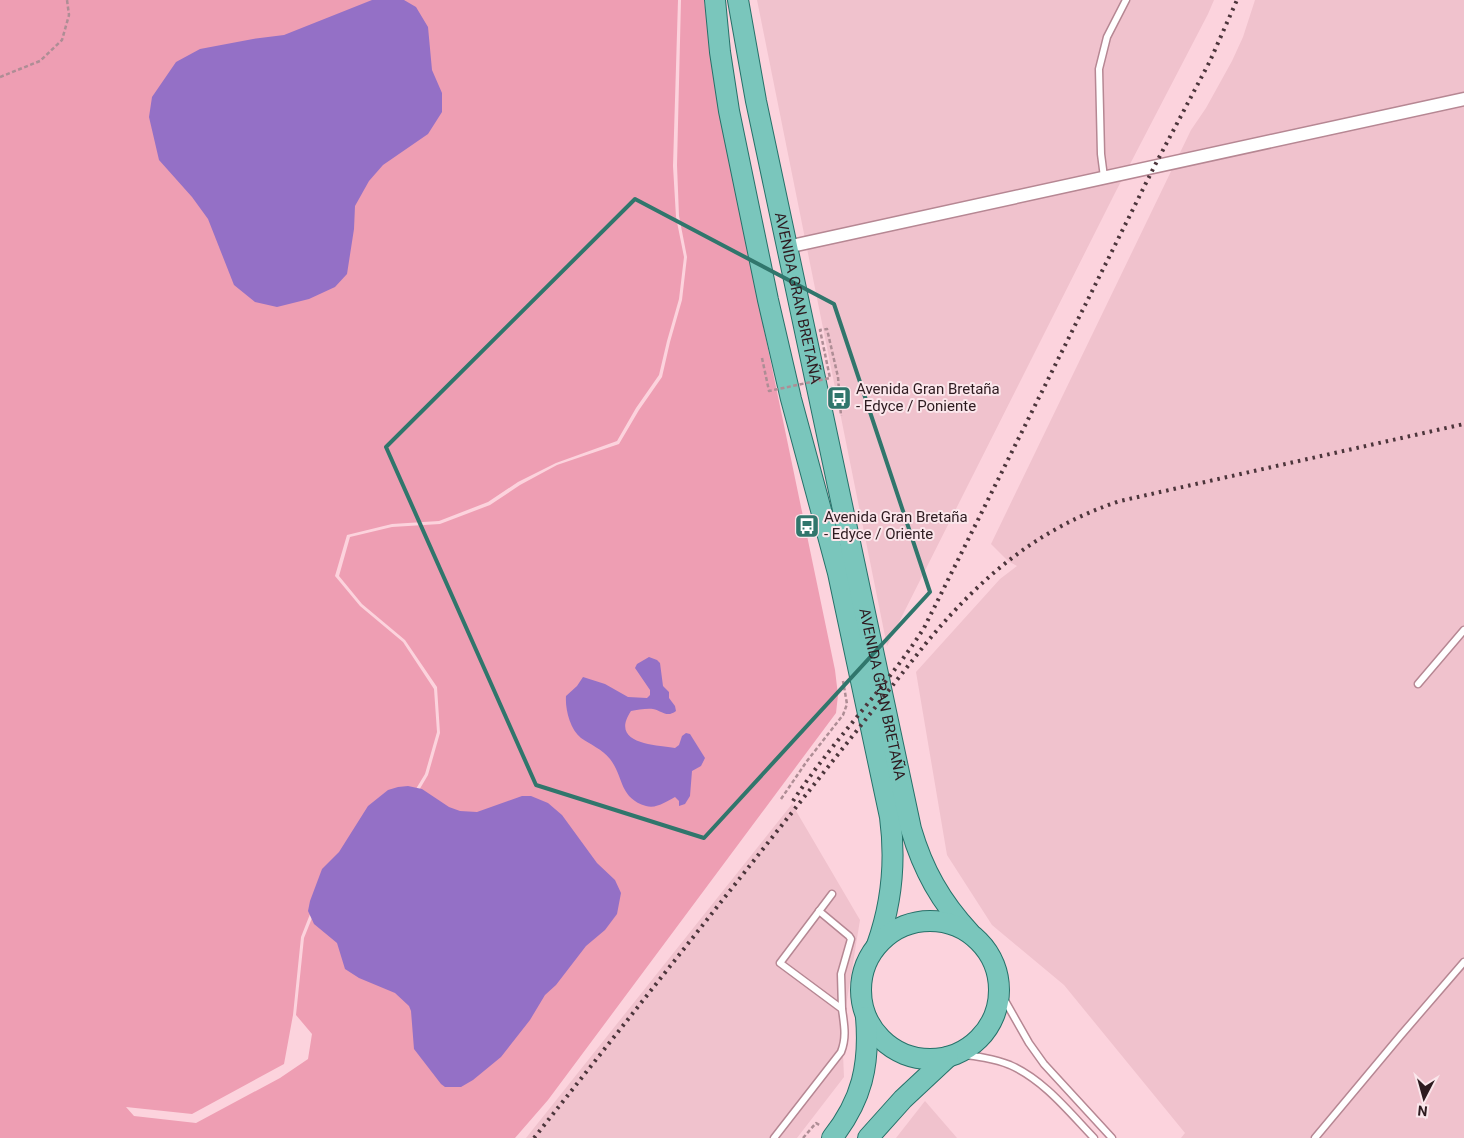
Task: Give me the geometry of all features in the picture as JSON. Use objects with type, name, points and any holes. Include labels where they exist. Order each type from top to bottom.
[{"type":"main road","name":"AVENIDA GRAN BRETAÑA","points":[[715,0],[720,52],[729,111],[768,300],[791,399],[838,573],[890,817],[894,845],[893,878],[887,911],[877,945]]},
{"type":"main road","name":"AVENIDA GRAN BRETAÑA","points":[[738,0],[756,101],[911,829],[920,857],[932,883],[952,912],[970,933]]},
{"type":"main road","points":[[768,300],[769,287],[775,266],[780,254],[787,246]]},
{"type":"main road","points":[[868,1138],[903,1099],[952,1055],[974,1044],[987,1029],[996,1011],[1000,992],[994,963],[984,946],[970,933],[944,922],[926,921],[899,928],[883,938],[868,959],[862,975],[861,999],[866,1015],[876,1032],[890,1046],[899,1051],[918,1058],[928,1059],[952,1055]]},
{"type":"main road","points":[[832,1138],[853,1107],[861,1086],[867,1044],[866,1015]]},
{"type":"street","points":[[787,246],[1464,99]]},
{"type":"lane","points":[[1104,177],[1101,154],[1099,69],[1107,37],[1126,0]]},
{"type":"lane","points":[[1418,684],[1464,630]]},
{"type":"lane","points":[[832,894],[780,963],[842,1009]]},
{"type":"lane","points":[[774,1138],[841,1052],[846,1034],[842,1009],[841,974],[851,940],[849,936],[819,911]]},
{"type":"lane","points":[[1315,1138],[1464,962]]},
{"type":"lane","points":[[1000,992],[1028,1043],[1044,1064],[1112,1138]]},
{"type":"lane","points":[[952,1055],[992,1059],[1024,1072],[1059,1102],[1094,1138]]},
{"type":"path","points":[[0,77],[40,61],[62,40],[70,15],[67,0]]},
{"type":"path","points":[[762,358],[769,391],[830,378],[820,330],[827,329],[838,377]]},
{"type":"path","points":[[781,799],[807,761],[843,715],[847,704],[843,675]]},
{"type":"highlighted area","points":[[635,199],[834,304],[930,592],[704,838],[536,785],[386,447]]},
{"type":"shaded area","points":[[0,0],[678,0],[673,166],[676,217],[684,257],[679,299],[659,375],[636,408],[617,441],[556,463],[518,482],[488,502],[439,521],[392,524],[347,535],[335,576],[360,606],[403,642],[434,689],[437,732],[425,774],[405,807],[323,881],[301,937],[293,1015],[284,1064],[192,1114],[126,1107],[134,1116],[196,1123],[280,1078],[308,1059],[312,1034],[296,1015],[304,938],[326,883],[408,809],[428,775],[440,733],[437,687],[405,640],[362,604],[339,576],[350,537],[392,527],[440,524],[490,505],[520,485],[557,465],[619,444],[639,410],[662,377],[682,300],[687,257],[679,216],[677,165],[681,0],[704,0],[721,123],[835,670],[838,695],[836,713],[548,1100],[515,1138],[0,1138]]},
{"type":"shaded area","points":[[372,0],[404,0],[416,7],[428,27],[432,70],[442,93],[442,112],[428,134],[383,165],[369,181],[355,206],[354,229],[347,274],[335,287],[309,299],[277,307],[255,302],[234,285],[208,219],[192,197],[159,160],[149,117],[152,97],[176,62],[200,49],[284,35]]},
{"type":"shaded area","points":[[757,0],[1214,0],[887,646]]},
{"type":"shaded area","points":[[1255,0],[1464,0],[1464,1138],[1181,1138],[1185,1133],[1064,985],[992,925],[947,855],[916,672],[1000,579],[1017,566],[1008,561],[991,544],[1191,130],[1206,108],[1232,61],[1243,37]]},
{"type":"shaded area","points":[[649,657],[660,663],[663,686],[669,692],[669,698],[676,711],[667,714],[651,709],[631,711],[626,722],[626,730],[637,741],[675,748],[679,745],[682,736],[686,733],[690,734],[705,758],[701,766],[692,771],[690,796],[685,804],[679,806],[679,801],[675,797],[662,804],[650,807],[631,798],[626,792],[610,759],[604,752],[577,734],[567,713],[566,696],[577,686],[583,677],[605,684],[628,697],[647,698],[650,695],[650,690],[635,668],[637,664]]},
{"type":"shaded area","points":[[408,786],[422,789],[449,807],[460,811],[477,812],[522,796],[531,796],[548,803],[562,815],[597,863],[615,880],[621,893],[617,914],[605,930],[586,946],[556,985],[545,995],[530,1020],[501,1057],[473,1080],[461,1087],[445,1087],[441,1084],[414,1049],[409,1006],[395,993],[359,978],[345,969],[337,943],[314,924],[308,911],[322,869],[339,852],[368,806],[388,790]]},
{"type":"shaded area","points":[[792,804],[860,920],[842,1031],[844,1077],[797,1138],[526,1138]]},
{"type":"shaded area","points":[[925,1101],[957,1138],[896,1138]]},
{"type":"railway","points":[[793,801],[825,757],[893,672],[924,628],[1154,167],[1210,61],[1237,0]]},
{"type":"railway","points":[[534,1138],[927,642],[968,596],[1013,557],[1063,525],[1090,512],[1120,501],[1464,424]]},
{"type":"place","name":"Avenida Gran Bretaña - Edyce / Poniente","points":[[839,398]]},
{"type":"place","name":"Avenida Gran Bretaña - Edyce / Oriente","points":[[807,526]]}]
